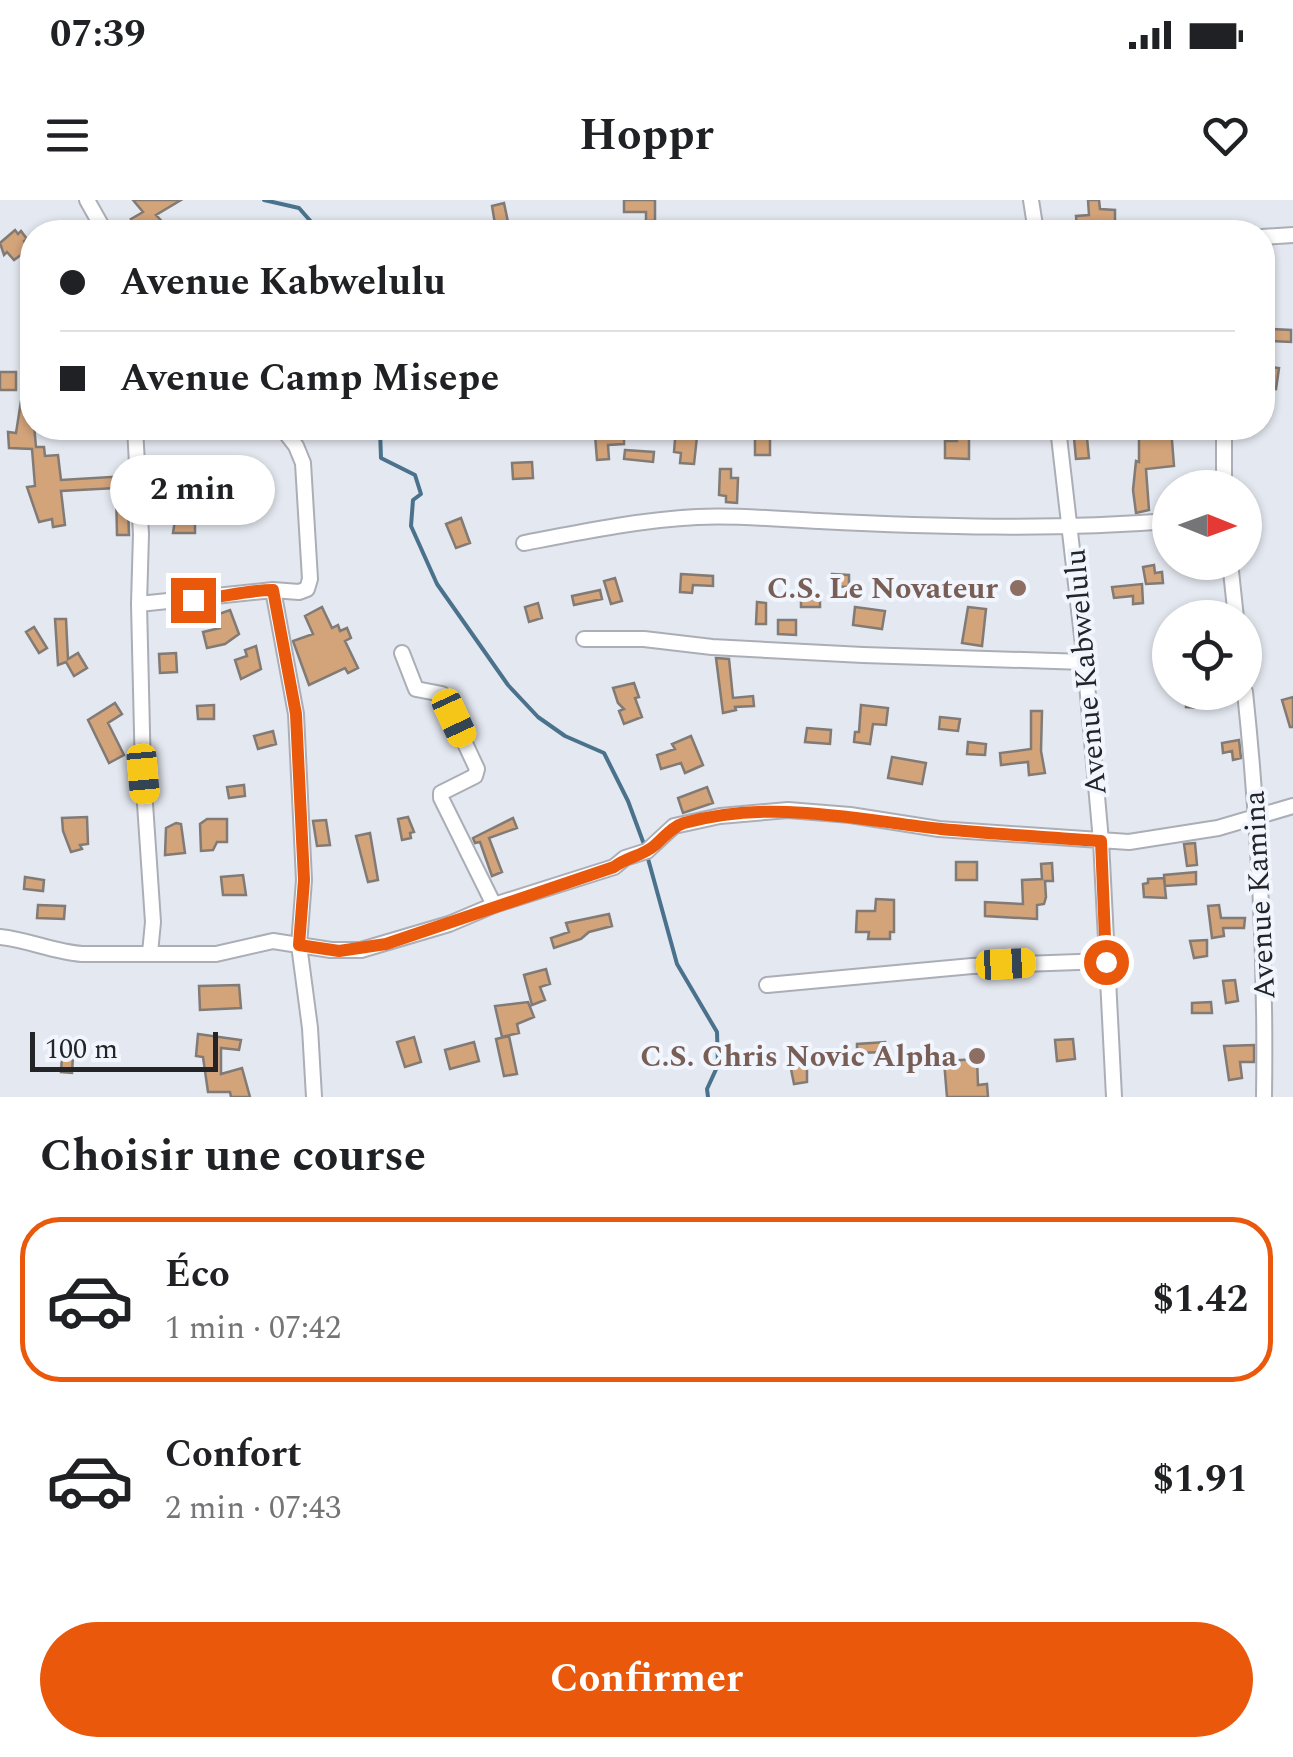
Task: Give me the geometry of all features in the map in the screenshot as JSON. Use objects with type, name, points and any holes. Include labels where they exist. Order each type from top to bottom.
[{"type":"street","points":[[136,440],[141,534],[143,774],[153,922],[150,953]]},
{"type":"street","points":[[139,604],[220,598],[255,590],[299,592],[307,588],[310,579],[303,463],[291,440]]},
{"type":"street","name":"Avenue Kabwelulu","points":[[1060,440],[1101,841],[1114,1097]]},
{"type":"street","points":[[1224,440],[1224,470]]},
{"type":"street","points":[[524,542],[636,522],[696,517],[1071,528],[1152,523]]},
{"type":"street","points":[[273,590],[296,714],[304,880],[299,945],[314,1097]]},
{"type":"street","points":[[584,639],[644,638],[712,647],[1085,662]]},
{"type":"street","points":[[402,653],[416,689],[442,694],[477,769],[475,776],[441,794],[441,798],[494,905]]},
{"type":"street","name":"Avenue Kamina","points":[[1246,710],[1256,818],[1265,1017],[1264,1097]]},
{"type":"street","points":[[0,937],[39,942],[66,953],[207,955],[263,942],[360,950],[614,867],[625,858],[648,851],[674,826],[720,816],[788,810],[939,828],[1129,842],[1186,834],[1293,806]]},
{"type":"street","points":[[768,985],[972,966],[1106,962]]},
{"type":"building","points":[[133,200],[181,200],[156,215],[161,220],[131,219],[143,212]]},
{"type":"building","points":[[624,200],[655,200],[655,220],[646,220],[646,212],[624,212]]},
{"type":"building","points":[[1088,200],[1099,200],[1100,209],[1115,210],[1115,220],[1076,220],[1076,216],[1089,215]]},
{"type":"building","points":[[504,203],[508,220],[494,220],[492,206]]},
{"type":"building","points":[[15,230],[20,232],[20,256],[14,260],[7,252],[4,255],[0,243]]},
{"type":"building","points":[[1275,329],[1291,330],[1291,342],[1275,341]]},
{"type":"building","points":[[0,372],[16,372],[16,390],[0,390]]},
{"type":"building","points":[[20,407],[20,440],[35,440],[36,447],[44,447],[45,456],[58,455],[61,480],[127,476],[129,535],[117,535],[116,488],[61,491],[65,525],[53,527],[52,519],[39,522],[27,487],[35,486],[32,449],[9,448],[8,432],[16,433]]},
{"type":"building","points":[[595,440],[624,440],[624,444],[608,445],[609,459],[597,460]]},
{"type":"building","points":[[675,440],[697,440],[694,464],[680,463],[681,453],[674,452]]},
{"type":"building","points":[[755,440],[770,440],[770,455],[755,455]]},
{"type":"building","points":[[969,440],[969,459],[945,458],[945,441]]},
{"type":"building","points":[[1074,440],[1087,440],[1089,458],[1076,459]]},
{"type":"building","points":[[1139,440],[1172,440],[1174,466],[1146,469],[1149,510],[1136,513],[1133,490],[1136,461],[1139,462]]},
{"type":"building","points":[[625,450],[654,452],[653,462],[624,459]]},
{"type":"building","points":[[532,462],[533,478],[513,479],[512,463]]},
{"type":"building","points":[[720,469],[731,469],[731,478],[738,478],[737,503],[726,502],[726,496],[719,495]]},
{"type":"building","points":[[242,485],[255,487],[253,501],[240,499]]},
{"type":"building","points":[[177,507],[195,507],[195,533],[173,533]]},
{"type":"building","points":[[461,518],[470,543],[456,548],[446,524]]},
{"type":"building","points":[[1152,565],[1152,580],[1163,583],[1146,584],[1143,567]]},
{"type":"building","points":[[681,574],[713,576],[713,586],[693,585],[692,593],[680,592]]},
{"type":"building","points":[[832,574],[849,575],[849,587],[831,586]]},
{"type":"building","points":[[615,578],[622,601],[611,604],[604,581]]},
{"type":"building","points":[[1142,584],[1143,603],[1133,604],[1133,596],[1114,598],[1112,587]]},
{"type":"building","points":[[600,590],[602,599],[574,605],[572,596]]},
{"type":"building","points":[[801,592],[820,592],[820,607],[801,607]]},
{"type":"building","points":[[757,602],[766,603],[766,624],[756,624]]},
{"type":"building","points":[[538,603],[542,618],[529,622],[525,607]]},
{"type":"building","points":[[322,607],[332,628],[347,628],[351,638],[345,641],[358,668],[348,673],[345,668],[309,685],[293,641],[313,634],[305,616]]},
{"type":"building","points":[[855,607],[885,611],[882,629],[853,625]]},
{"type":"building","points":[[968,607],[986,609],[982,646],[962,643]]},
{"type":"building","points":[[230,610],[239,634],[225,644],[207,648],[203,632],[220,628],[216,615]]},
{"type":"building","points":[[55,619],[66,619],[68,659],[78,653],[87,668],[74,676],[66,662],[58,665]]},
{"type":"building","points":[[778,620],[796,620],[796,635],[778,634]]},
{"type":"building","points":[[34,627],[47,648],[39,653],[26,632]]},
{"type":"building","points":[[256,646],[261,669],[241,679],[235,660],[247,656],[245,650]]},
{"type":"building","points":[[176,653],[177,672],[160,673],[159,654]]},
{"type":"building","points":[[716,658],[729,659],[733,698],[753,696],[754,706],[735,707],[736,710],[723,713]]},
{"type":"building","points":[[634,683],[642,717],[624,724],[619,711],[624,709],[613,688]]},
{"type":"building","points":[[1293,697],[1293,727],[1290,727],[1282,700]]},
{"type":"building","points":[[115,703],[122,714],[108,723],[124,755],[109,763],[88,720]]},
{"type":"building","points":[[214,705],[214,719],[198,719],[197,706]]},
{"type":"building","points":[[861,705],[888,708],[886,725],[873,724],[870,744],[854,742],[855,732],[859,732]]},
{"type":"building","points":[[1031,711],[1042,711],[1045,773],[1029,775],[1028,762],[1001,765],[1000,753],[1031,749]]},
{"type":"building","points":[[940,717],[960,719],[958,731],[939,729]]},
{"type":"building","points":[[807,728],[831,730],[830,744],[805,742]]},
{"type":"building","points":[[273,731],[276,744],[258,749],[254,736]]},
{"type":"building","points":[[691,736],[703,765],[685,773],[681,763],[661,769],[657,755],[675,749],[672,744]]},
{"type":"building","points":[[1239,740],[1241,758],[1233,760],[1232,751],[1223,753],[1222,743]]},
{"type":"building","points":[[968,742],[986,744],[985,755],[967,754]]},
{"type":"building","points":[[892,757],[926,763],[922,784],[888,778]]},
{"type":"building","points":[[244,785],[245,796],[229,798],[227,787]]},
{"type":"building","points":[[707,787],[713,803],[683,813],[678,798]]},
{"type":"building","points":[[87,817],[88,844],[71,852],[62,818]]},
{"type":"building","points":[[408,817],[414,832],[410,833],[411,838],[402,840],[398,819]]},
{"type":"building","points":[[513,818],[517,828],[489,838],[502,872],[492,876],[480,842],[475,843],[473,838]]},
{"type":"building","points":[[207,819],[227,819],[227,842],[217,842],[213,850],[201,851],[200,824]]},
{"type":"building","points":[[326,820],[330,845],[317,846],[313,821]]},
{"type":"building","points":[[181,824],[185,853],[165,855],[166,828]]},
{"type":"building","points":[[370,833],[378,880],[368,882],[356,836]]},
{"type":"building","points":[[1195,843],[1197,865],[1187,866],[1184,844]]},
{"type":"building","points":[[956,862],[977,862],[977,880],[956,880]]},
{"type":"building","points":[[1052,863],[1053,881],[1045,881],[1046,897],[1044,904],[1037,905],[1037,919],[985,916],[985,902],[1023,904],[1022,880],[1042,879],[1041,864]]},
{"type":"building","points":[[1196,872],[1196,884],[1165,886],[1164,875]]},
{"type":"building","points":[[243,875],[246,895],[223,895],[221,877]]},
{"type":"building","points":[[25,877],[44,880],[43,891],[24,889]]},
{"type":"building","points":[[1164,878],[1166,898],[1144,897],[1143,884],[1148,879]]},
{"type":"building","points":[[876,899],[894,900],[894,932],[890,932],[890,939],[868,939],[869,932],[856,932],[857,911],[875,911]]},
{"type":"building","points":[[38,905],[65,906],[64,919],[37,918]]},
{"type":"building","points":[[1219,905],[1221,918],[1245,918],[1244,928],[1223,928],[1224,936],[1212,938],[1208,906]]},
{"type":"building","points":[[609,914],[612,926],[554,948],[551,938],[569,932],[566,923]]},
{"type":"building","points":[[1207,940],[1207,956],[1194,958],[1190,941]]},
{"type":"building","points":[[546,969],[550,984],[540,987],[545,1000],[532,1005],[524,975]]},
{"type":"building","points":[[1235,980],[1238,1001],[1226,1003],[1223,981]]},
{"type":"building","points":[[239,985],[241,1008],[200,1010],[199,986]]},
{"type":"building","points":[[528,1002],[534,1017],[517,1024],[519,1033],[502,1037],[495,1006]]},
{"type":"building","points":[[1211,1002],[1212,1013],[1192,1013],[1192,1003]]},
{"type":"building","points":[[198,1034],[241,1040],[239,1050],[221,1048],[221,1074],[242,1068],[250,1097],[208,1092],[203,1057],[196,1056]]},
{"type":"building","points":[[509,1036],[517,1074],[504,1076],[496,1039]]},
{"type":"building","points":[[414,1037],[421,1062],[405,1067],[397,1042]]},
{"type":"building","points":[[63,1039],[74,1040],[72,1073],[61,1072]]},
{"type":"building","points":[[1073,1039],[1075,1059],[1057,1061],[1055,1040]]},
{"type":"building","points":[[474,1042],[479,1061],[450,1069],[445,1050]]},
{"type":"building","points":[[885,1042],[885,1052],[857,1053],[857,1044]]},
{"type":"building","points":[[1254,1045],[1254,1062],[1240,1062],[1242,1078],[1229,1080],[1224,1046]]},
{"type":"building","points":[[977,1059],[978,1085],[987,1084],[988,1097],[947,1097],[944,1061]]},
{"type":"building","points":[[807,1062],[807,1082],[794,1084],[790,1064]]},
{"type":"waterway","points":[[264,200],[299,208],[310,220]]},
{"type":"waterway","points":[[380,440],[381,458],[415,475],[421,494],[413,500],[411,526],[437,584],[508,685],[538,717],[565,736],[604,753],[645,847]]},
{"type":"waterway","points":[[647,855],[677,964],[717,1032],[718,1065],[707,1089],[708,1097]]},
{"type":"place","name":"C.S. Le Novateur","points":[[1018,588]]},
{"type":"place","name":"C.S. Chris Novic Alpha","points":[[977,1056]]},
{"type":"route","points":[[193,600],[273,590],[296,714],[304,880],[299,945],[339,951],[386,944],[614,867],[625,858],[648,851],[674,826],[683,823],[788,810],[939,828],[1101,841],[1106,962]]}]
